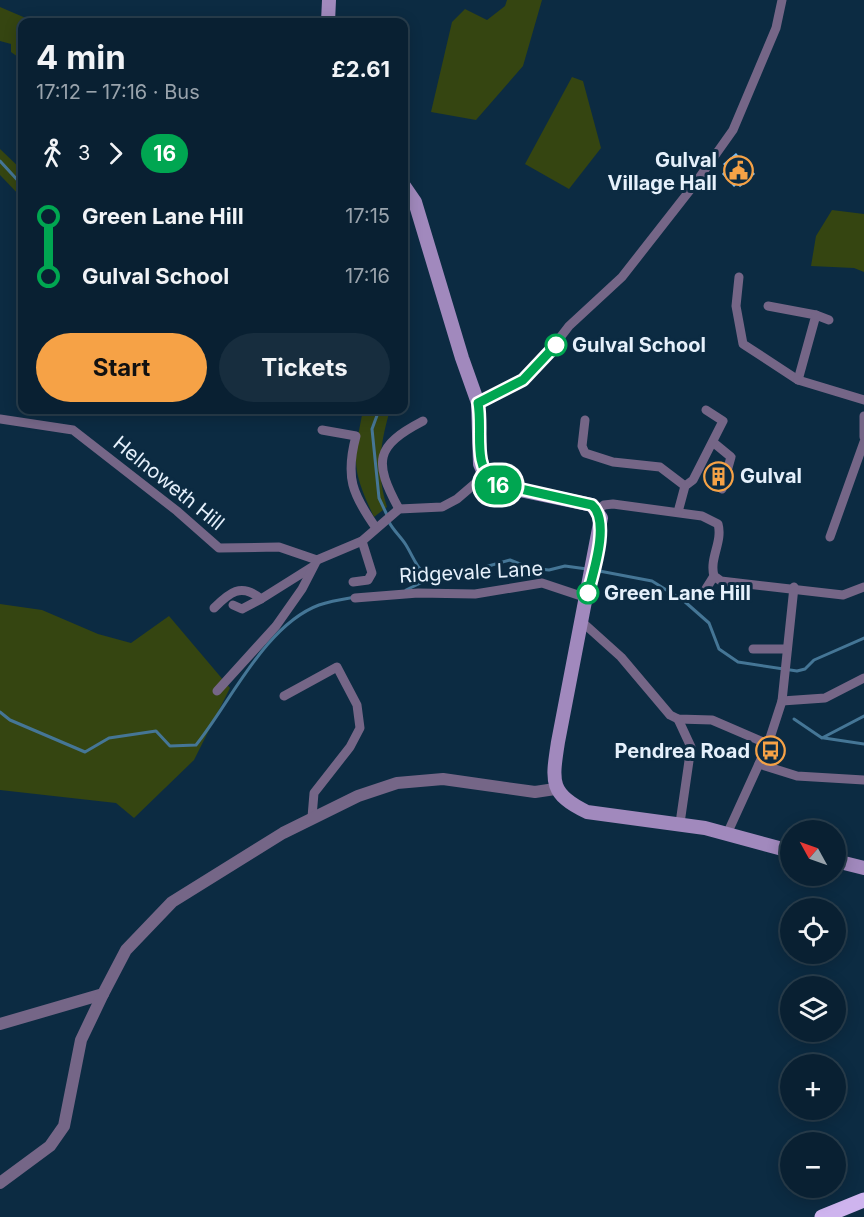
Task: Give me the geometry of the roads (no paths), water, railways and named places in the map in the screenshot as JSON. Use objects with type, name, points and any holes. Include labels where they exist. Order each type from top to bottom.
[{"type":"highway","points":[[822,1217],[864,1200]]},
{"type":"main road","points":[[328,18],[329,0]]},
{"type":"main road","points":[[408,192],[415,202],[462,358],[478,403],[480,464],[484,475],[494,483],[510,488],[592,505],[602,518],[558,742],[553,773],[555,789],[571,804],[587,812],[680,823],[780,847]]},
{"type":"main road","points":[[846,864],[864,868]]},
{"type":"street","points":[[478,403],[508,390],[539,365],[569,326],[622,277],[701,176],[733,130],[776,28],[782,0]]},
{"type":"street","points":[[739,277],[736,306],[743,344],[798,380],[864,400]]},
{"type":"street","points":[[768,306],[816,315],[829,320]]},
{"type":"street","points":[[798,380],[816,315]]},
{"type":"street","points":[[678,512],[685,486],[693,480],[706,450],[714,442],[723,422],[706,410]]},
{"type":"street","points":[[864,416],[864,437]]},
{"type":"street","name":"Helnoweth Hill","points":[[0,419],[73,430],[177,511],[219,548],[279,547],[315,563]]},
{"type":"street","points":[[585,420],[582,446],[585,453],[613,462],[660,467],[685,486]]},
{"type":"street","points":[[397,510],[382,471],[385,448],[395,436],[423,421]]},
{"type":"street","points":[[322,430],[356,436],[350,456],[350,479],[357,501],[380,525]]},
{"type":"street","points":[[714,442],[731,457],[722,489]]},
{"type":"street","points":[[830,537],[864,442]]},
{"type":"street","points":[[233,605],[242,609],[315,563],[362,541],[397,510],[442,507],[457,499],[484,475]]},
{"type":"street","points":[[598,510],[604,505],[613,504],[702,516],[718,524],[720,532],[711,566],[714,576],[721,581],[794,587],[843,595],[864,587]]},
{"type":"street","points":[[353,582],[368,580],[372,573],[362,541]]},
{"type":"street","points":[[217,691],[276,626],[302,589],[315,563]]},
{"type":"street","points":[[689,592],[704,592],[714,576]]},
{"type":"street","name":"Ridgevale Lane","points":[[355,598],[417,593],[476,594],[503,587],[542,583],[587,598]]},
{"type":"street","points":[[727,834],[768,744],[782,701],[794,587]]},
{"type":"street","points":[[214,609],[231,591],[238,589],[249,591],[261,599]]},
{"type":"street","points":[[581,621],[621,657],[670,715],[678,719],[712,720],[768,744]]},
{"type":"street","points":[[753,649],[787,649]]},
{"type":"street","points":[[284,696],[337,667],[357,705],[360,728],[350,747],[314,793],[312,817]]},
{"type":"street","points":[[782,701],[825,698],[864,678]]},
{"type":"street","points":[[678,719],[691,747],[680,823]]},
{"type":"street","points":[[759,764],[797,776],[864,780]]},
{"type":"street","points":[[0,1183],[50,1146],[64,1126],[81,1040],[103,994],[126,950],[172,902],[241,857],[312,817],[358,796],[397,783],[443,779],[535,792],[555,789]]},
{"type":"street","points":[[0,1023],[103,994]]},
{"type":"waterway","points":[[0,161],[18,181]]},
{"type":"waterway","points":[[378,414],[372,429],[379,498],[387,515]]},
{"type":"waterway","points":[[389,522],[419,568],[434,578],[442,579],[510,560],[530,568],[549,570],[565,566],[587,569]]},
{"type":"waterway","points":[[594,570],[652,581],[684,601],[709,623],[719,649],[738,662],[797,671],[805,669],[814,660],[864,638]]},
{"type":"waterway","points":[[406,590],[431,578]]},
{"type":"waterway","points":[[0,712],[10,720],[85,752],[109,738],[156,731],[170,746],[196,745],[250,667],[282,629],[300,615],[319,605],[355,597]]},
{"type":"waterway","points":[[794,719],[822,738],[864,716]]},
{"type":"waterway","points":[[824,738],[864,744]]},
{"type":"place","name":"Gulval Village Hall","points":[[738,171]]},
{"type":"place","name":"Gulval School","points":[[556,345]]},
{"type":"place","name":"Gulval","points":[[719,476]]},
{"type":"place","name":"Green Lane Hill","points":[[588,593]]},
{"type":"place","name":"Pendrea Road","points":[[771,751]]}]
